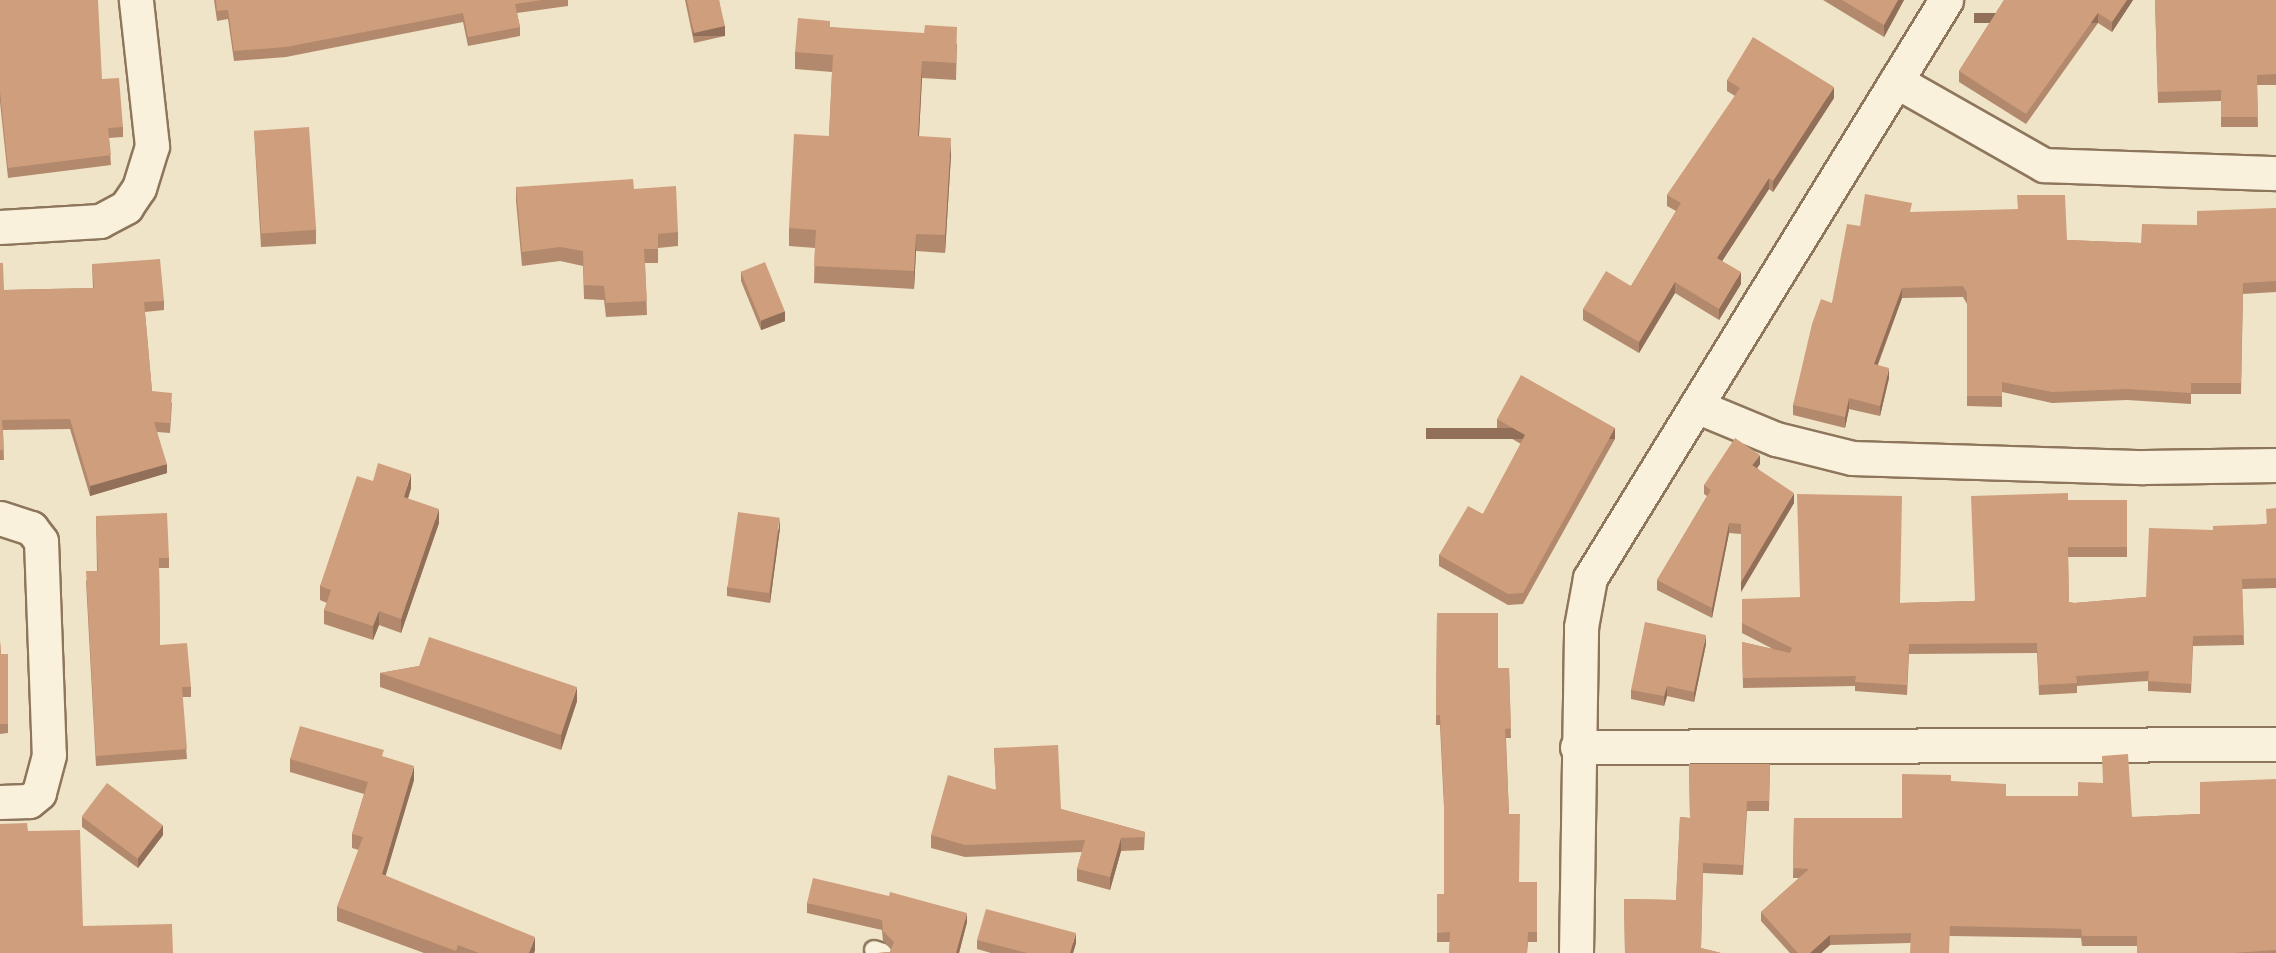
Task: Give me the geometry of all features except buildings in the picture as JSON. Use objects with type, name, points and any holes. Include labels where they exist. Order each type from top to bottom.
[{"type":"street","points":[[0,226],[100,221],[126,207],[139,188],[152,146],[136,0]]},
{"type":"street","points":[[1576,953],[1577,747],[1581,627],[1590,578],[1946,0]]},
{"type":"street","points":[[1896,81],[2044,165],[2276,173]]},
{"type":"street","points":[[1696,406],[1776,439],[1852,458],[2144,467],[2276,465]]},
{"type":"street","points":[[0,518],[24,524],[41,541],[49,755],[39,793],[29,801],[0,802]]},
{"type":"street","points":[[1577,747],[2276,744]]}]
